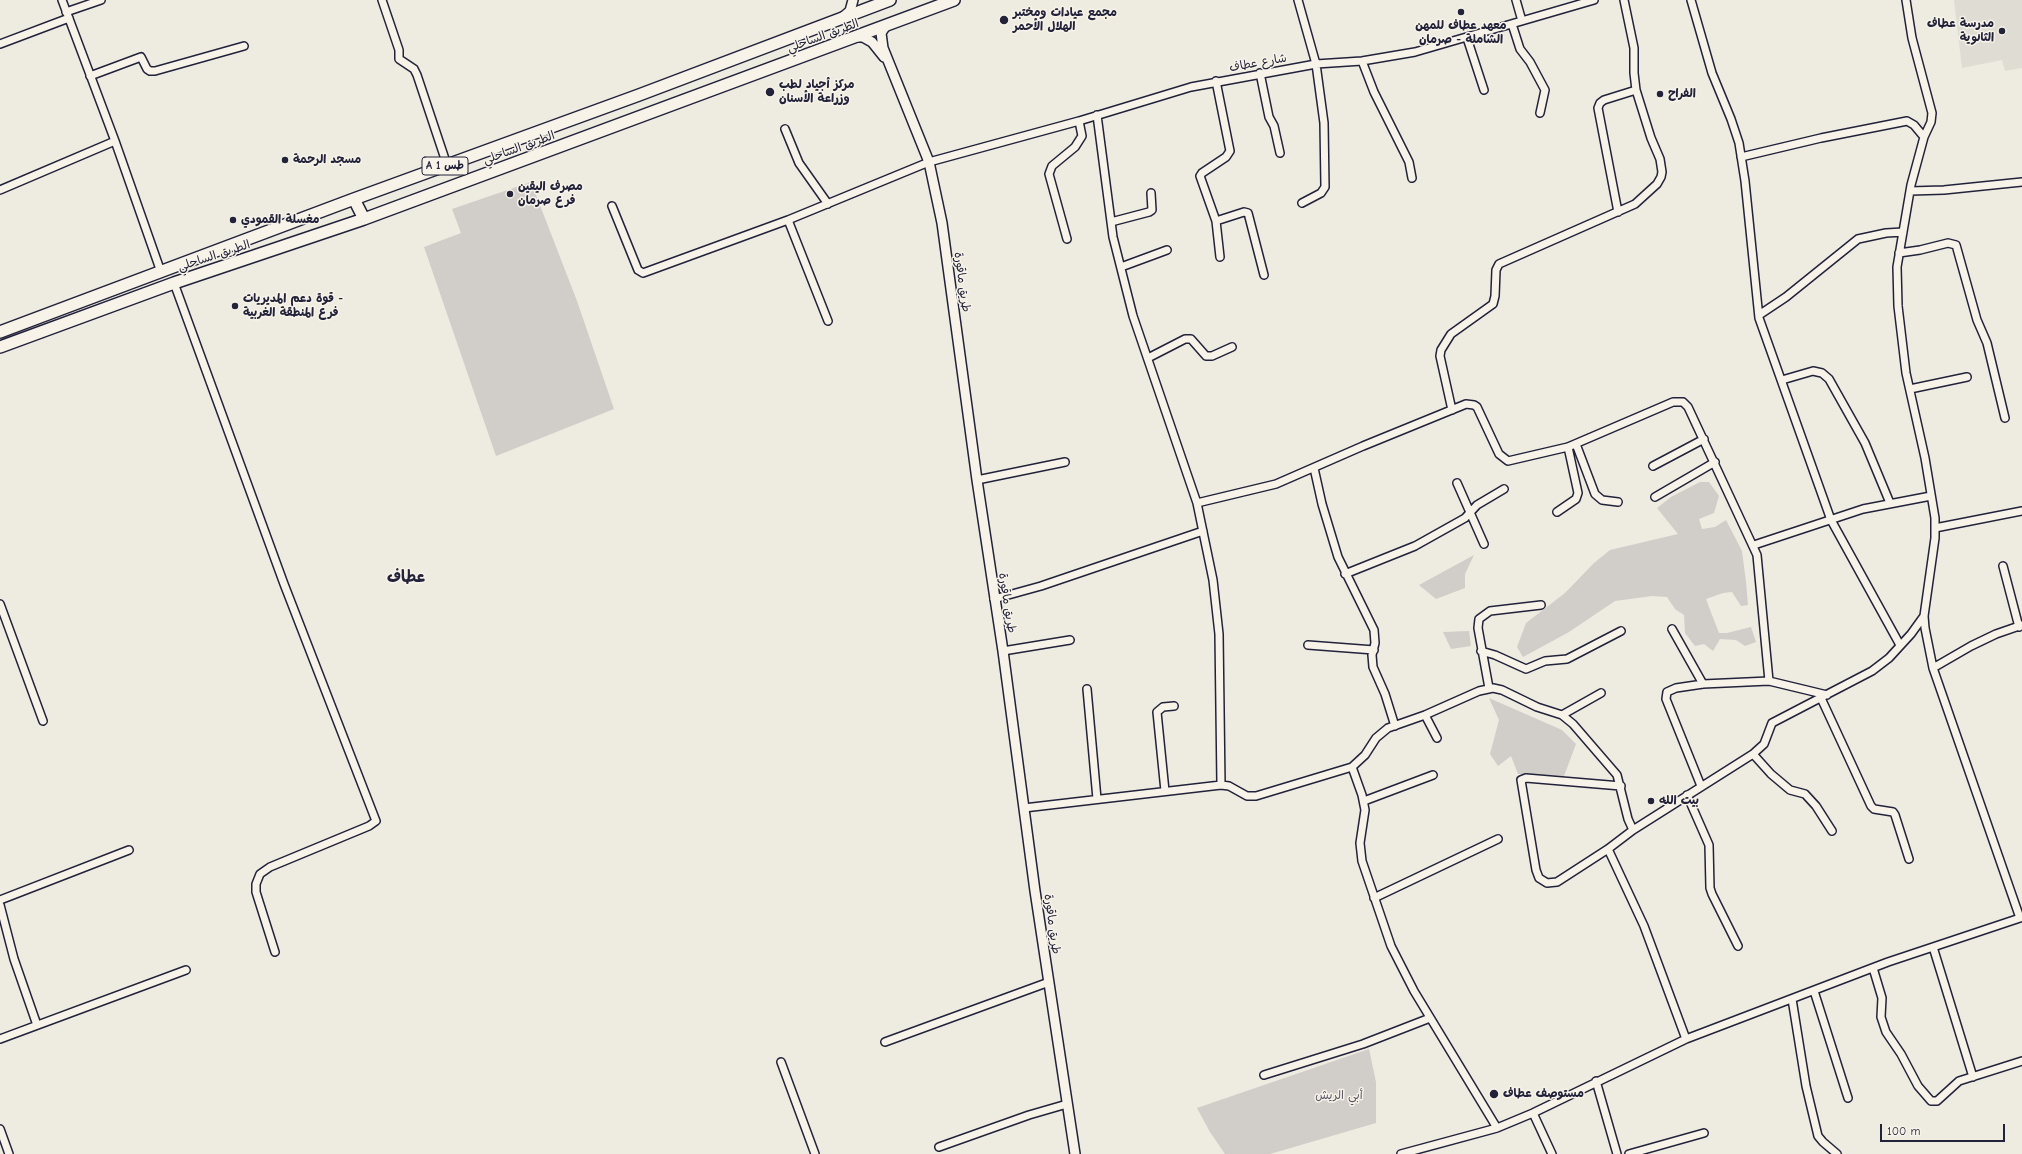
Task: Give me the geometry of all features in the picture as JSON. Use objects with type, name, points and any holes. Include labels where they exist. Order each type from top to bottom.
[{"type":"highway","name":"الطريق الساحلي","points":[[0,332],[354,199],[838,21],[890,0]]},
{"type":"highway","name":"الطريق الساحلي","points":[[0,347],[174,283],[364,220],[857,38],[954,0]]},
{"type":"highway","points":[[354,199],[364,220]]},
{"type":"street","points":[[62,0],[115,141],[161,272]]},
{"type":"street","points":[[0,44],[101,0]]},
{"type":"street","points":[[382,0],[399,50],[399,59],[414,70],[417,75],[448,165]]},
{"type":"street","points":[[838,21],[850,11],[853,0]]},
{"type":"street","points":[[1298,0],[1316,64],[1324,123],[1325,187],[1321,193],[1302,203]]},
{"type":"street","points":[[1516,0],[1522,21]]},
{"type":"street","name":"شارع عطاف","points":[[612,206],[638,270],[643,273],[788,220],[929,162],[1079,121],[1216,81],[1316,64],[1362,60],[1415,52],[1594,0]]},
{"type":"street","points":[[1452,410],[1440,356],[1441,350],[1451,334],[1493,304],[1495,296],[1496,270],[1500,264],[1636,204],[1657,184],[1662,172],[1660,159],[1651,138],[1636,90],[1634,48],[1624,0]]},
{"type":"street","points":[[1691,0],[1712,73],[1736,131],[1745,181],[1759,315],[1831,520],[1900,645]]},
{"type":"street","points":[[1906,0],[1912,38],[1932,113],[1931,122],[1924,137],[1910,190],[1897,268],[1898,306],[1910,389],[1931,496],[1935,528],[1924,616],[1933,668],[2021,918],[2022,927]]},
{"type":"street","points":[[1512,24],[1520,49],[1530,62],[1545,90],[1540,114]]},
{"type":"street","name":"طريق ماقورة","points":[[885,27],[882,33],[882,40],[888,63],[929,162],[942,223],[976,480],[1003,651],[1024,808],[1075,1154]]},
{"type":"street","name":"طريق ماقورة","points":[[857,38],[863,38],[872,42],[888,63]]},
{"type":"street","points":[[1467,38],[1484,90]]},
{"type":"street","points":[[90,76],[141,57],[147,68],[150,71],[155,71],[244,46]]},
{"type":"street","points":[[1362,60],[1374,92],[1409,162],[1412,178]]},
{"type":"street","points":[[1260,73],[1269,116],[1274,126],[1280,153]]},
{"type":"street","points":[[1216,81],[1230,151],[1226,157],[1202,172],[1200,176],[1216,221],[1220,256]]},
{"type":"street","points":[[1618,212],[1598,108],[1600,103],[1604,100],[1636,90]]},
{"type":"street","points":[[1097,115],[1110,222],[1133,316],[1197,503],[1213,580],[1219,634],[1221,785]]},
{"type":"street","points":[[1067,239],[1049,174],[1052,166],[1075,147],[1082,136],[1079,121]]},
{"type":"street","points":[[1741,157],[1822,138],[1907,122],[1914,125],[1924,137]]},
{"type":"street","points":[[785,129],[798,164],[828,204]]},
{"type":"street","points":[[0,190],[115,141]]},
{"type":"street","points":[[1910,190],[1944,190],[2022,182]]},
{"type":"street","points":[[1110,222],[1149,212],[1152,210],[1152,194]]},
{"type":"street","points":[[1216,221],[1244,212],[1248,213],[1264,275]]},
{"type":"street","points":[[788,220],[828,321]]},
{"type":"street","points":[[1759,315],[1786,297],[1858,239],[1888,232],[1903,232]]},
{"type":"street","points":[[1899,253],[1920,250],[1948,243],[1956,246],[1977,320],[1987,343],[2005,418]]},
{"type":"street","points":[[1121,267],[1167,250]]},
{"type":"street","points":[[174,283],[284,584],[376,821],[369,826],[270,867],[260,874],[256,884],[256,892],[275,952]]},
{"type":"street","points":[[1148,358],[1185,339],[1191,339],[1206,356],[1212,356],[1232,346]]},
{"type":"street","points":[[1782,380],[1813,371],[1822,373],[1829,379],[1865,443],[1890,503]]},
{"type":"street","points":[[1910,389],[1967,377]]},
{"type":"street","points":[[1197,503],[1265,488],[1466,404],[1474,404],[1477,407],[1499,454],[1504,460],[1512,461],[1568,447],[1676,401],[1684,402],[1704,439],[1757,554],[1769,681]]},
{"type":"street","points":[[1653,466],[1704,439]]},
{"type":"street","points":[[1576,444],[1595,494],[1602,500],[1618,502]]},
{"type":"street","points":[[1557,512],[1576,499],[1578,493],[1568,447]]},
{"type":"street","points":[[976,480],[1065,462]]},
{"type":"street","points":[[1655,497],[1715,462]]},
{"type":"street","points":[[1314,468],[1326,522],[1345,574],[1374,630],[1375,643],[1372,661],[1375,673],[1385,694],[1395,726]]},
{"type":"street","points":[[1457,483],[1484,544]]},
{"type":"street","points":[[1345,574],[1415,546],[1465,518],[1476,505],[1504,489]]},
{"type":"street","points":[[1754,545],[1863,509],[1931,496]]},
{"type":"street","points":[[1935,528],[2022,511]]},
{"type":"street","points":[[994,599],[1041,586],[1202,531]]},
{"type":"street","points":[[1933,668],[1971,646],[1996,634],[2020,626],[2002,566]]},
{"type":"street","points":[[0,604],[43,721]]},
{"type":"street","points":[[1489,688],[1478,623],[1486,612],[1541,605]]},
{"type":"street","points":[[1621,786],[1526,778],[1522,779],[1521,782],[1536,870],[1543,881],[1557,882],[1608,849],[1633,830],[1753,754],[1764,744],[1772,723],[1872,671],[1889,658],[1911,634],[1924,616]]},
{"type":"street","points":[[1672,628],[1703,684]]},
{"type":"street","points":[[1482,651],[1495,655],[1526,669],[1541,662],[1567,659],[1621,631]]},
{"type":"street","points":[[1003,651],[1070,640]]},
{"type":"street","points":[[1308,645],[1374,650]]},
{"type":"street","points":[[1701,786],[1666,695],[1667,692],[1672,689],[1703,684],[1769,681],[1824,696]]},
{"type":"street","points":[[1024,808],[1221,785],[1229,786],[1243,794],[1252,796],[1352,768],[1365,755],[1376,738],[1395,726],[1425,715],[1478,691],[1489,688],[1502,690],[1537,707],[1562,715],[1574,724],[1615,772],[1621,786],[1628,819],[1633,830]]},
{"type":"street","points":[[1087,689],[1097,799]]},
{"type":"street","points":[[1562,715],[1601,693]]},
{"type":"street","points":[[1824,696],[1871,806],[1874,809],[1893,812],[1909,859]]},
{"type":"street","points":[[1165,791],[1157,712],[1163,707],[1174,706]]},
{"type":"street","points":[[1425,715],[1437,738]]},
{"type":"street","points":[[1753,754],[1771,774],[1790,790],[1805,794],[1816,806],[1832,831]]},
{"type":"street","points":[[1352,768],[1364,801],[1365,810],[1360,838],[1360,851],[1364,872],[1391,946],[1402,969],[1430,1018],[1497,1128]]},
{"type":"street","points":[[1364,801],[1433,775]]},
{"type":"street","points":[[1687,795],[1709,845],[1710,888],[1712,894],[1738,946]]},
{"type":"street","points":[[1374,898],[1498,838]]},
{"type":"street","points":[[1608,849],[1644,926],[1686,1039]]},
{"type":"street","points":[[0,900],[129,850]]},
{"type":"street","points":[[0,905],[14,959],[38,1025]]},
{"type":"street","points":[[1401,1154],[1497,1128],[1533,1113],[1596,1081],[1686,1039],[1873,968],[2021,918]]},
{"type":"street","points":[[1934,947],[1973,1077]]},
{"type":"street","points":[[1873,968],[1882,998],[1881,1017],[1883,1026],[1928,1100],[1937,1101],[1957,1083],[2022,1061]]},
{"type":"street","points":[[0,1039],[186,970]]},
{"type":"street","points":[[886,1042],[1049,982]]},
{"type":"street","points":[[1814,991],[1848,1098]]},
{"type":"street","points":[[1792,999],[1806,1086],[1818,1136],[1837,1154]]},
{"type":"street","points":[[1264,1075],[1363,1044],[1430,1018]]},
{"type":"street","points":[[781,1062],[815,1154]]},
{"type":"street","points":[[1596,1081],[1617,1154]]},
{"type":"street","points":[[939,1147],[1029,1115],[1067,1104]]},
{"type":"street","points":[[1533,1113],[1552,1154]]},
{"type":"street","points":[[0,1129],[9,1154]]},
{"type":"street","points":[[1629,1154],[1704,1133]]},
{"type":"shaded area","points":[[1954,0],[2022,0],[2022,68],[2005,71],[2002,60],[1962,68]]},
{"type":"green space","points":[[531,182],[577,301],[614,409],[496,456],[424,247],[461,233],[452,209]]},
{"type":"green space","points":[[1700,482],[1709,482],[1719,496],[1714,513],[1699,519],[1702,529],[1715,527],[1726,520],[1742,551],[1748,605],[1741,606],[1732,592],[1723,593],[1706,599],[1719,633],[1727,633],[1751,627],[1756,642],[1745,646],[1736,640],[1720,639],[1713,651],[1704,644],[1695,646],[1685,633],[1684,615],[1675,609],[1667,597],[1652,596],[1615,601],[1569,632],[1523,657],[1517,647],[1526,623],[1565,593],[1594,563],[1610,550],[1678,534],[1657,508],[1671,497]]},
{"type":"green space","points":[[1474,555],[1465,574],[1465,588],[1436,599],[1419,585]]},
{"type":"green space","points":[[1469,631],[1471,646],[1451,649],[1443,632]]},
{"type":"green space","points":[[1489,698],[1562,730],[1576,744],[1564,776],[1518,774],[1511,756],[1498,766],[1490,754],[1499,720]]},
{"type":"green space","name":"أبي الريش","points":[[1369,1049],[1376,1082],[1376,1123],[1270,1154],[1225,1154],[1210,1132],[1197,1108]]},
{"type":"place","name":"معهد عطاف للمهن الشاملة - صرمان","points":[[1461,12]]},
{"type":"place","name":"مجمع عيادات ومختبر الهلال الأحمر","points":[[1004,20]]},
{"type":"place","name":"مدرسة عطاف الثانوية","points":[[2002,31]]},
{"type":"place","name":"مركز أجياد لطب وزراعة الأسنان","points":[[770,92]]},
{"type":"place","name":"الفراح","points":[[1660,94]]},
{"type":"place","name":"مسجد الرحمة","points":[[285,160]]},
{"type":"place","name":"مصرف اليقين فرع صرمان","points":[[510,194]]},
{"type":"place","name":"مغسلة القمودي","points":[[233,220]]},
{"type":"place","name":"قوة دعم المديريات - فرع المنطقة الغربية","points":[[235,306]]},
{"type":"place","name":"بيت الله","points":[[1651,801]]},
{"type":"place","name":"مستوصف عطاف","points":[[1494,1094]]},
{"type":"district","name":"عطاف","points":[[406,577]]}]
